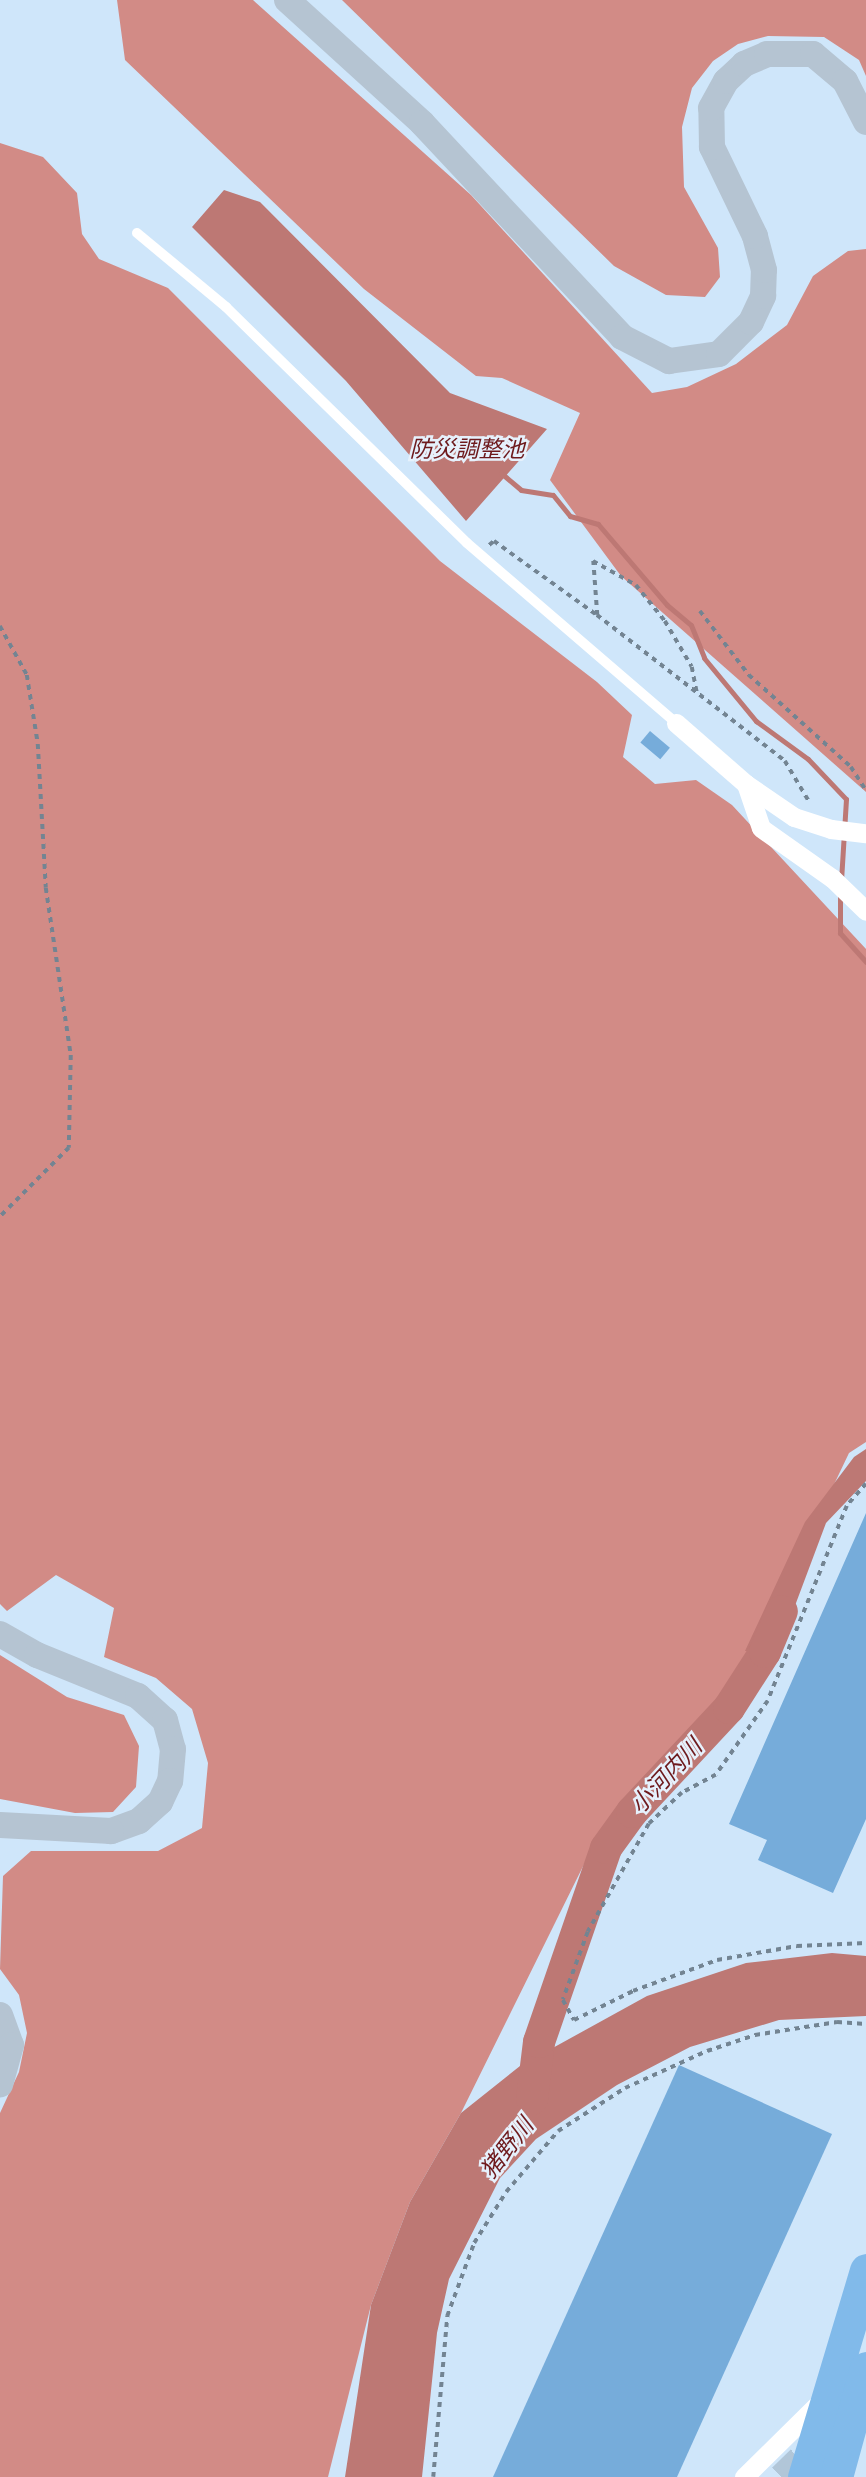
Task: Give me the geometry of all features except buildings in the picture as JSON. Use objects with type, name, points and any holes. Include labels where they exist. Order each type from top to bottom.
[{"type":"highway","points":[[804,2477],[866,2270]]},
{"type":"highway","points":[[836,2477],[866,2368]]},
{"type":"street","points":[[287,0],[422,123],[622,337],[669,361],[719,354],[751,322],[763,296],[764,270],[755,236],[712,147],[711,108],[726,81],[744,64],[767,54],[813,54],[845,81],[866,122]]},
{"type":"street","points":[[676,723],[746,784],[794,817],[824,827],[866,833]]},
{"type":"street","points":[[746,784],[761,828],[832,878],[866,911]]},
{"type":"street","points":[[0,1633],[37,1655],[138,1696],[166,1720],[173,1749],[170,1781],[160,1802],[139,1821],[111,1831],[0,1825]]},
{"type":"street","points":[[0,2014],[11,2045],[0,2085]]},
{"type":"street","points":[[744,2477],[866,2358]]},
{"type":"lane","points":[[137,233],[226,307],[313,397],[479,553],[676,723]]},
{"type":"path","points":[[479,553],[494,541],[597,615],[785,761],[824,827]]},
{"type":"path","points":[[597,615],[593,561],[636,584],[665,621],[692,667],[697,692]]},
{"type":"path","points":[[699,611],[749,675],[851,767],[866,790]]},
{"type":"path","points":[[0,626],[27,675],[38,744],[46,888],[71,1055],[69,1148],[0,1217]]},
{"type":"path","points":[[866,1484],[847,1506],[768,1701],[716,1774],[682,1793],[649,1824],[588,1932],[563,2000],[573,2020],[633,1991],[717,1960],[797,1946],[866,1943]]},
{"type":"path","points":[[433,2477],[452,2304],[474,2243],[506,2192],[558,2131],[625,2088],[685,2059],[755,2035],[837,2022],[866,2024]]},
{"type":"shaded area","points":[[117,0],[253,0],[471,195],[652,393],[687,387],[736,364],[787,325],[813,276],[848,251],[866,249],[866,792],[621,576],[550,480],[580,413],[502,378],[476,376],[364,289],[125,60]]},
{"type":"shaded area","points":[[342,0],[866,0],[866,76],[859,60],[824,37],[768,36],[738,44],[713,61],[692,88],[682,127],[684,187],[718,248],[720,277],[705,297],[666,295],[614,266]]},
{"type":"shaded area","points":[[0,143],[43,157],[77,193],[82,234],[99,259],[168,288],[440,561],[597,682],[632,715],[623,757],[655,784],[696,780],[732,805],[866,949],[866,1442],[849,1453],[755,1650],[692,1731],[647,1774],[598,1836],[461,2113],[410,2202],[371,2305],[328,2477],[0,2477],[0,2113],[19,2072],[27,2033],[19,1995],[0,1969],[3,1876],[31,1851],[158,1851],[202,1828],[208,1763],[192,1709],[156,1678],[104,1657],[114,1608],[56,1575],[7,1611],[0,1604]]},
{"type":"shaded area","points":[[0,1655],[67,1697],[124,1715],[139,1746],[136,1787],[113,1812],[75,1813],[0,1799]]},
{"type":"water","name":"防災調整池","points":[[224,190],[260,202],[450,393],[547,429],[466,521],[346,381],[192,227]]},
{"type":"water","points":[[866,1449],[866,1481],[826,1523],[778,1651],[745,1651],[805,1522],[854,1457]]},
{"type":"water","name":"猪野川","points":[[832,1953],[866,1956],[866,2016],[779,2020],[690,2047],[617,2085],[536,2139],[500,2178],[449,2279],[437,2333],[422,2477],[345,2477],[371,2305],[410,2202],[461,2113],[520,2066],[647,1996],[746,1963]]},
{"type":"waterway","points":[[501,473],[521,490],[553,495],[570,516],[598,524],[667,605],[691,625],[704,658],[756,721],[808,759],[846,799],[841,880]]},
{"type":"waterway","points":[[840,893],[840,933],[866,962]]},
{"type":"waterway","name":"小河内川","points":[[532,2099],[539,2042],[606,1848],[632,1812],[729,1708],[765,1652],[782,1611]]},
{"type":"tunnel","points":[[781,2477],[815,2444]]}]
